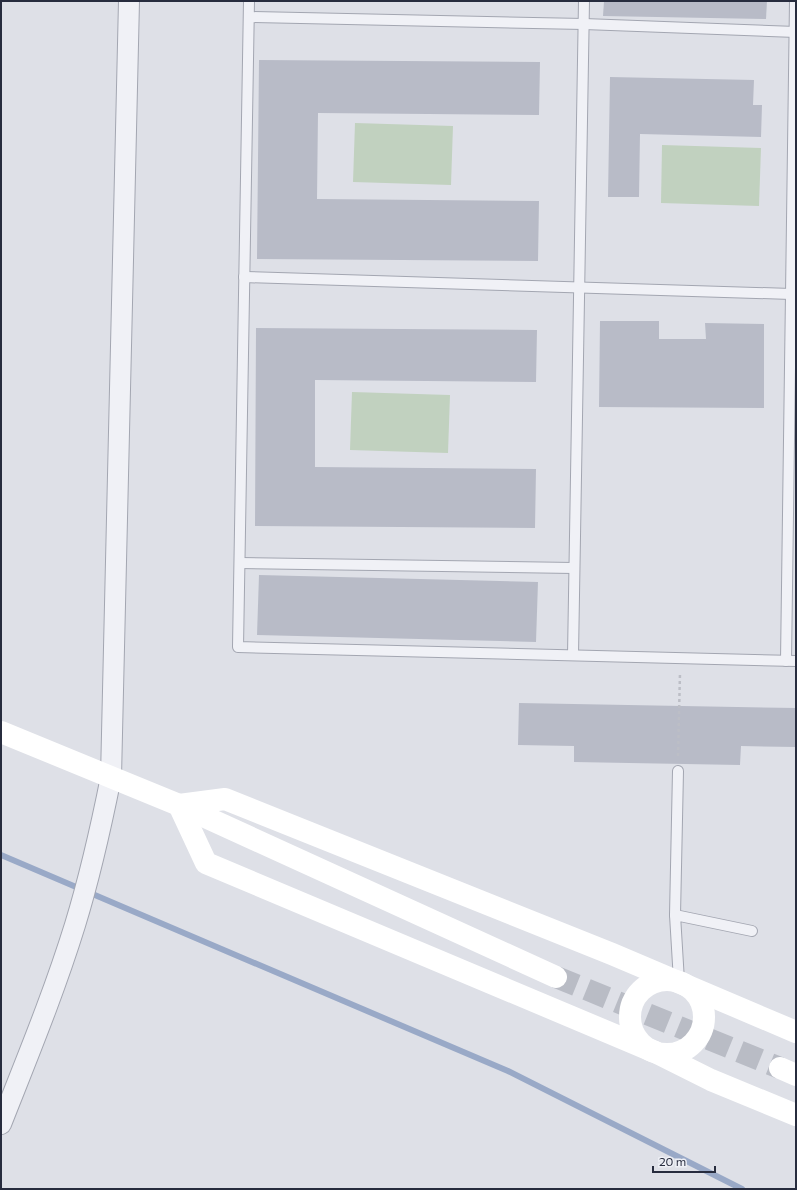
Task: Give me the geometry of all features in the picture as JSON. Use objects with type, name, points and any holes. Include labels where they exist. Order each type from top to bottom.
[{"type":"street","points":[[1,1124],[49,1005],[76,924],[94,859],[111,777],[129,1]]},
{"type":"street","points":[[1,732],[179,805],[556,977]]},
{"type":"street","points":[[179,805],[225,798],[679,981],[733,1006],[796,1032]]},
{"type":"street","points":[[179,805],[206,863],[655,1052],[667,1054],[680,1051],[691,1045],[700,1035],[704,1022],[704,1009],[699,997],[690,987],[679,981],[667,979],[656,981],[645,986],[636,994],[631,1004],[629,1016],[631,1028],[636,1038],[644,1047],[655,1052],[711,1080],[796,1115]]},
{"type":"lane","points":[[249,1],[238,647],[791,661],[791,294],[794,270],[795,1]]},
{"type":"lane","points":[[573,655],[584,1]]},
{"type":"lane","points":[[249,17],[584,24],[795,32]]},
{"type":"lane","points":[[244,277],[791,294]]},
{"type":"lane","points":[[240,563],[574,568]]},
{"type":"lane","points":[[678,771],[675,915],[679,981]]},
{"type":"lane","points":[[675,915],[752,931]]},
{"type":"path","points":[[678,771],[680,658]]},
{"type":"green space","points":[[355,123],[453,126],[451,185],[353,182]]},
{"type":"green space","points":[[662,145],[761,148],[759,206],[661,203]]},
{"type":"green space","points":[[352,392],[450,395],[448,453],[350,450]]},
{"type":"building","points":[[604,1],[767,1],[766,19],[603,16]]},
{"type":"building","points":[[259,60],[540,62],[539,115],[318,113],[317,199],[539,201],[538,261],[257,259]]},
{"type":"building","points":[[610,77],[754,80],[753,105],[762,105],[761,137],[640,134],[639,197],[608,197]]},
{"type":"building","points":[[600,321],[659,321],[659,339],[706,339],[705,323],[764,324],[764,408],[599,407]]},
{"type":"building","points":[[256,328],[537,330],[536,382],[315,380],[315,467],[536,469],[535,528],[255,526]]},
{"type":"building","points":[[259,575],[538,582],[536,642],[257,635]]},
{"type":"building","points":[[519,703],[796,708],[796,747],[741,746],[740,765],[574,762],[574,746],[518,745]]},
{"type":"waterway","points":[[1,855],[508,1071],[742,1189]]},
{"type":"tunnel","points":[[556,977],[780,1068]]}]
